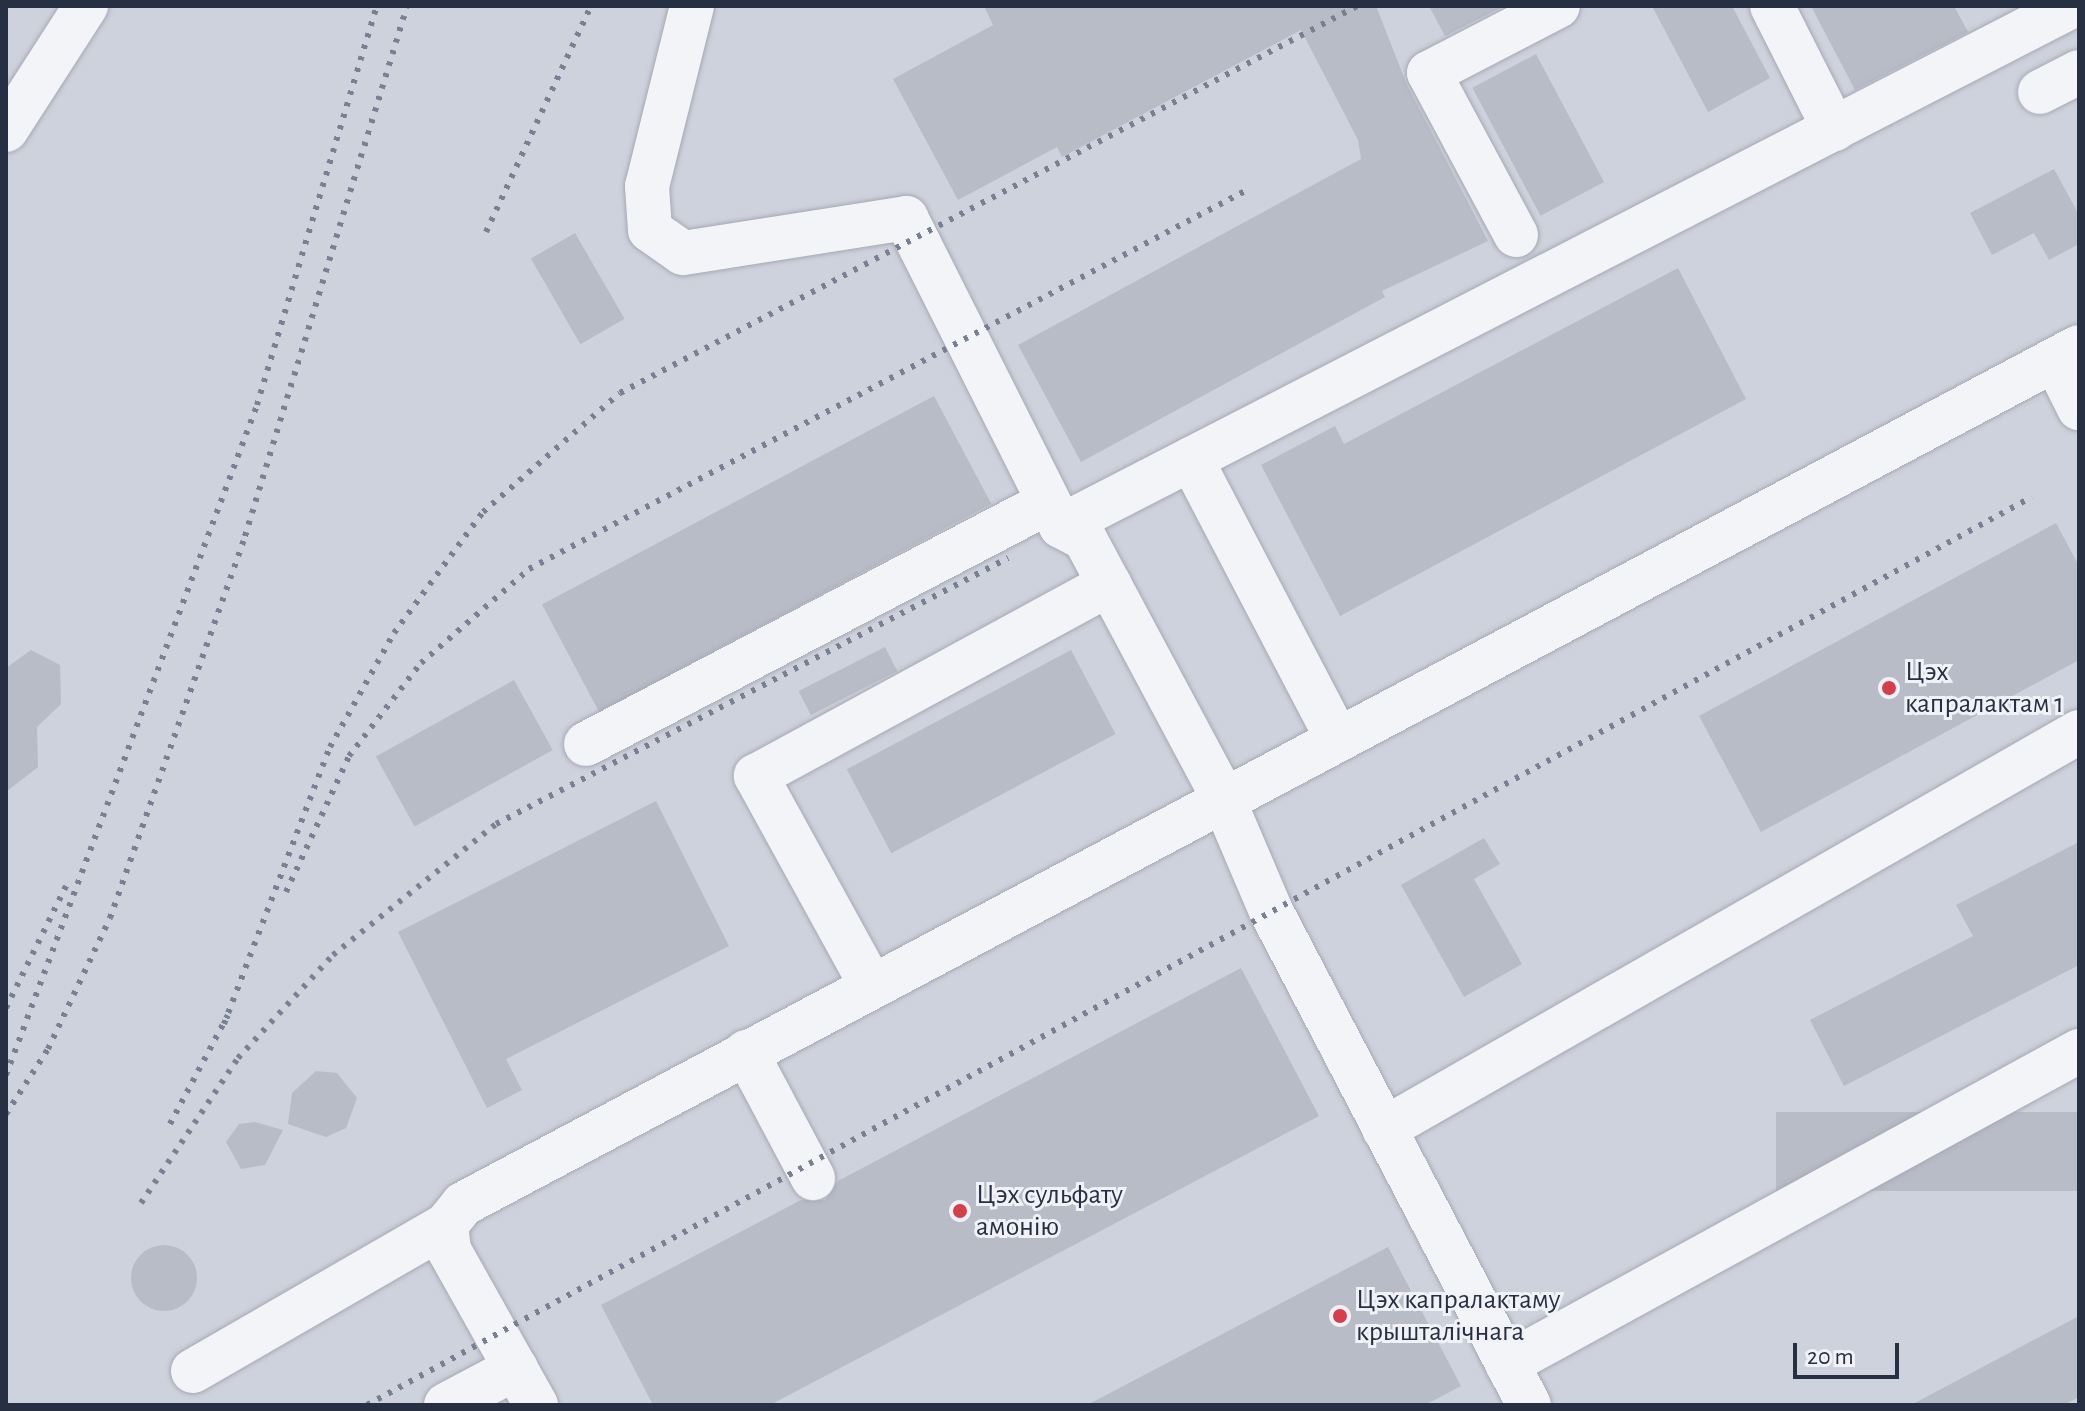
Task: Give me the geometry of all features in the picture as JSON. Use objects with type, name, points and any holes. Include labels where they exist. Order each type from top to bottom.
[{"type":"lane","points":[[6,130],[86,6]]},
{"type":"lane","points":[[692,6],[647,186],[650,230],[683,253],[906,218],[1055,514],[1085,539],[1222,796],[1272,913],[1529,1405]]},
{"type":"lane","points":[[1516,235],[1429,73],[1558,6]]},
{"type":"lane","points":[[1772,6],[1834,129]]},
{"type":"lane","points":[[586,744],[1055,514],[1191,459],[2072,6]]},
{"type":"lane","points":[[2040,92],[2079,72]]},
{"type":"lane","points":[[193,1371],[446,1225],[463,1204],[1222,796],[2067,353],[2079,408]]},
{"type":"lane","points":[[1191,459],[1336,736]]},
{"type":"lane","points":[[871,985],[756,776],[1109,584]]},
{"type":"lane","points":[[1384,1129],[2079,732]]},
{"type":"lane","points":[[1507,1364],[2079,1051]]},
{"type":"lane","points":[[746,1052],[813,1178]]},
{"type":"lane","points":[[446,1225],[449,1250],[526,1387],[446,1405]]},
{"type":"shaded area","points":[[6,6],[2079,6],[2079,1405],[6,1405]]},
{"type":"building","points":[[984,6],[1376,6],[1407,85],[1488,241],[1382,291],[1385,297],[1081,462],[1018,345],[1361,159],[1358,140],[1301,30],[1062,157],[1057,147],[958,200],[893,79],[993,25]]},
{"type":"building","points":[[1429,6],[1504,6],[1445,36]]},
{"type":"building","points":[[1652,6],[1732,6],[1770,78],[1708,112]]},
{"type":"building","points":[[1811,6],[1954,6],[1968,32],[1855,90]]},
{"type":"building","points":[[1536,54],[1604,182],[1541,216],[1472,88]]},
{"type":"building","points":[[2054,169],[2079,215],[2079,244],[2049,260],[2034,233],[1992,255],[1970,213]]},
{"type":"building","points":[[575,233],[624,319],[580,344],[531,258]]},
{"type":"building","points":[[1678,268],[1746,399],[1340,616],[1261,465],[1335,426],[1344,444]]},
{"type":"building","points":[[934,396],[991,504],[599,712],[542,604]]},
{"type":"building","name":"Цэх капралактам 1","points":[[2056,523],[2079,566],[2079,660],[1761,832],[1699,716]]},
{"type":"building","points":[[885,647],[897,671],[811,715],[799,691]]},
{"type":"building","points":[[31,650],[60,665],[61,704],[37,727],[38,767],[6,792],[6,668]]},
{"type":"building","points":[[1071,650],[1116,734],[891,853],[847,769]]},
{"type":"building","points":[[514,680],[553,750],[415,827],[376,757]]},
{"type":"building","points":[[656,801],[729,946],[506,1059],[522,1090],[487,1108],[398,932]]},
{"type":"building","points":[[1484,838],[1500,864],[1474,879],[1522,964],[1464,997],[1401,885]]},
{"type":"building","points":[[2079,842],[2079,965],[1844,1086],[1810,1020],[1973,936],[1956,905]]},
{"type":"building","name":"Цэх сульфату амонію","points":[[1241,968],[1319,1116],[770,1405],[653,1405],[601,1305],[801,1200],[825,1200],[838,1181]]},
{"type":"building","points":[[316,1071],[337,1073],[357,1098],[346,1128],[326,1137],[288,1124],[292,1093]]},
{"type":"building","points":[[1776,1112],[2079,1112],[2079,1191],[1776,1191]]},
{"type":"building","points":[[255,1122],[283,1130],[265,1165],[241,1169],[226,1142],[239,1124]]},
{"type":"building","points":[[164,1245],[177,1248],[187,1255],[194,1265],[197,1278],[194,1291],[187,1301],[177,1308],[164,1311],[151,1308],[141,1301],[134,1291],[131,1278],[134,1265],[141,1255],[151,1248]]},
{"type":"building","name":"Цэх капралактаму крышталічнага","points":[[1388,1247],[1461,1386],[1425,1405],[1087,1405]]},
{"type":"building","points":[[2079,1316],[2079,1397],[2064,1405],[1911,1405]]},
{"type":"railway","points":[[6,1075],[257,405],[377,6]]},
{"type":"railway","points":[[6,1114],[48,1049],[110,918],[245,536],[407,6]]},
{"type":"railway","points":[[486,232],[591,6]]},
{"type":"railway","points":[[224,1024],[330,747],[394,633],[483,512],[620,393],[1357,6]]},
{"type":"railway","points":[[286,892],[349,756],[421,663],[529,569],[1247,190]]},
{"type":"railway","points":[[367,1405],[2032,497]]},
{"type":"railway","points":[[141,1203],[238,1058],[333,955],[496,824],[1008,558]]},
{"type":"railway","points":[[6,1008],[69,880]]},
{"type":"railway","points":[[170,1124],[228,1015]]},
{"type":"place","name":"Цэх капралактам 1","points":[[1889,688]]},
{"type":"place","name":"Цэх сульфату амонію","points":[[960,1211]]},
{"type":"place","name":"Цэх капралактаму крышталічнага","points":[[1340,1316]]}]
